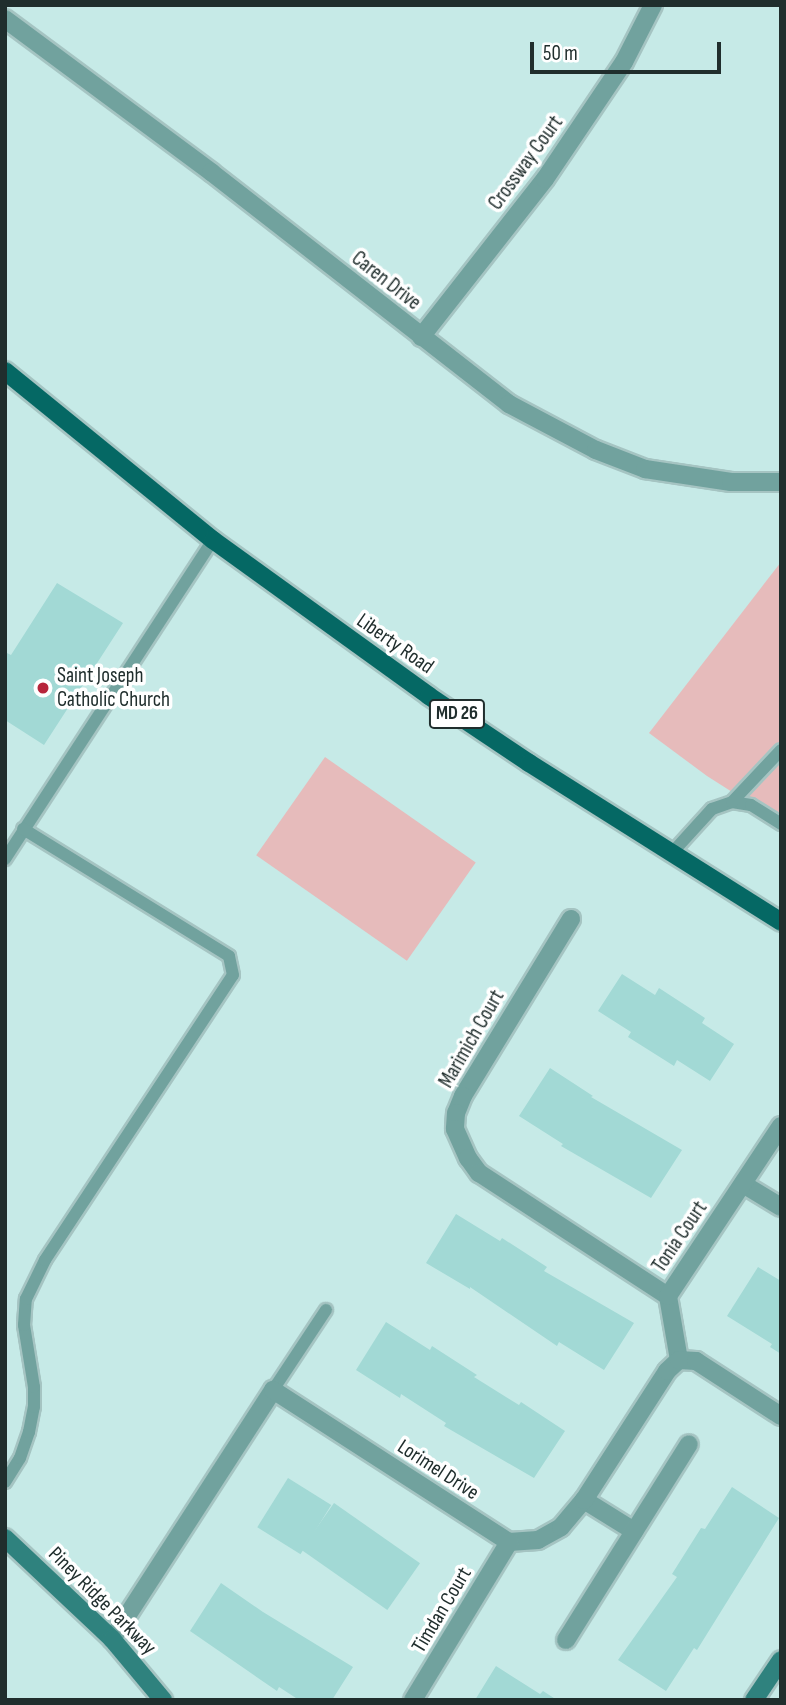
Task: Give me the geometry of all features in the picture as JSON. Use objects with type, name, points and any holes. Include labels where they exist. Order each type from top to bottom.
[{"type":"main road","name":"Liberty Road","points":[[5,371],[213,540],[429,696],[671,855],[781,922]]},
{"type":"street","name":"Crossway Court","points":[[421,337],[545,179],[624,62],[653,5]]},
{"type":"street","name":"Caren Drive","points":[[5,19],[211,172],[509,404],[596,450],[645,468],[732,482],[781,482]]},
{"type":"street","name":"Marimich Court","points":[[571,919],[463,1096],[456,1113],[455,1129],[468,1158],[479,1173],[668,1296]]},
{"type":"street","name":"Tonia Court","points":[[679,1360],[668,1296],[781,1126]]},
{"type":"street","points":[[743,1184],[781,1207]]},
{"type":"street","points":[[509,1542],[538,1540],[561,1527],[584,1500],[667,1371],[679,1360],[696,1360],[781,1416]]},
{"type":"street","points":[[112,1639],[273,1390]]},
{"type":"street","name":"Lorimel Drive","points":[[273,1390],[509,1542]]},
{"type":"street","points":[[566,1640],[690,1444]]},
{"type":"street","points":[[584,1500],[634,1531]]},
{"type":"street","name":"Piney Ridge Parkway","points":[[5,1538],[112,1639],[163,1700]]},
{"type":"street","name":"Timdan Court","points":[[413,1700],[509,1542]]},
{"type":"street","points":[[754,1700],[781,1660]]},
{"type":"lane","points":[[5,859],[213,540]]},
{"type":"lane","points":[[732,802],[781,750]]},
{"type":"lane","points":[[671,855],[712,808],[732,802],[751,805],[781,824]]},
{"type":"lane","points":[[5,1482],[23,1450],[34,1406],[34,1387],[24,1325],[26,1298],[45,1260],[233,975],[229,956],[23,829]]},
{"type":"lane","points":[[273,1390],[326,1310]]},
{"type":"shaded area","points":[[781,562],[781,823],[707,776],[649,733]]},
{"type":"shaded area","points":[[325,757],[476,863],[407,961],[256,855]]},
{"type":"building","name":"Saint Joseph Catholic Church","points":[[57,583],[123,623],[44,745],[5,720],[5,652],[11,655]]},
{"type":"building","points":[[622,974],[655,995],[659,988],[705,1018],[702,1023],[734,1044],[710,1081],[677,1060],[674,1066],[628,1037],[631,1032],[598,1011]]},
{"type":"building","points":[[550,1068],[593,1096],[591,1097],[682,1150],[651,1198],[561,1146],[563,1144],[519,1116]]},
{"type":"building","points":[[456,1214],[500,1241],[502,1238],[547,1267],[544,1271],[634,1323],[604,1370],[559,1342],[557,1346],[470,1287],[426,1263]]},
{"type":"building","points":[[758,1267],[781,1281],[781,1354],[770,1347],[772,1344],[727,1316]]},
{"type":"building","points":[[386,1322],[430,1350],[432,1346],[477,1375],[474,1377],[519,1405],[521,1402],[565,1431],[534,1478],[444,1426],[446,1423],[401,1394],[400,1398],[356,1370]]},
{"type":"building","points":[[288,1478],[331,1505],[301,1554],[257,1527]]},
{"type":"building","points":[[732,1487],[779,1518],[697,1650],[694,1648],[666,1691],[618,1660],[677,1577],[672,1574],[701,1528],[705,1529]]},
{"type":"building","points":[[334,1503],[420,1563],[387,1610],[301,1550]]},
{"type":"building","points":[[221,1583],[353,1667],[332,1700],[299,1700],[279,1687],[277,1691],[190,1631]]},
{"type":"building","points":[[496,1666],[540,1694],[543,1691],[557,1700],[475,1700]]},
{"type":"place","name":"Saint Joseph Catholic Church","points":[[43,688]]}]
